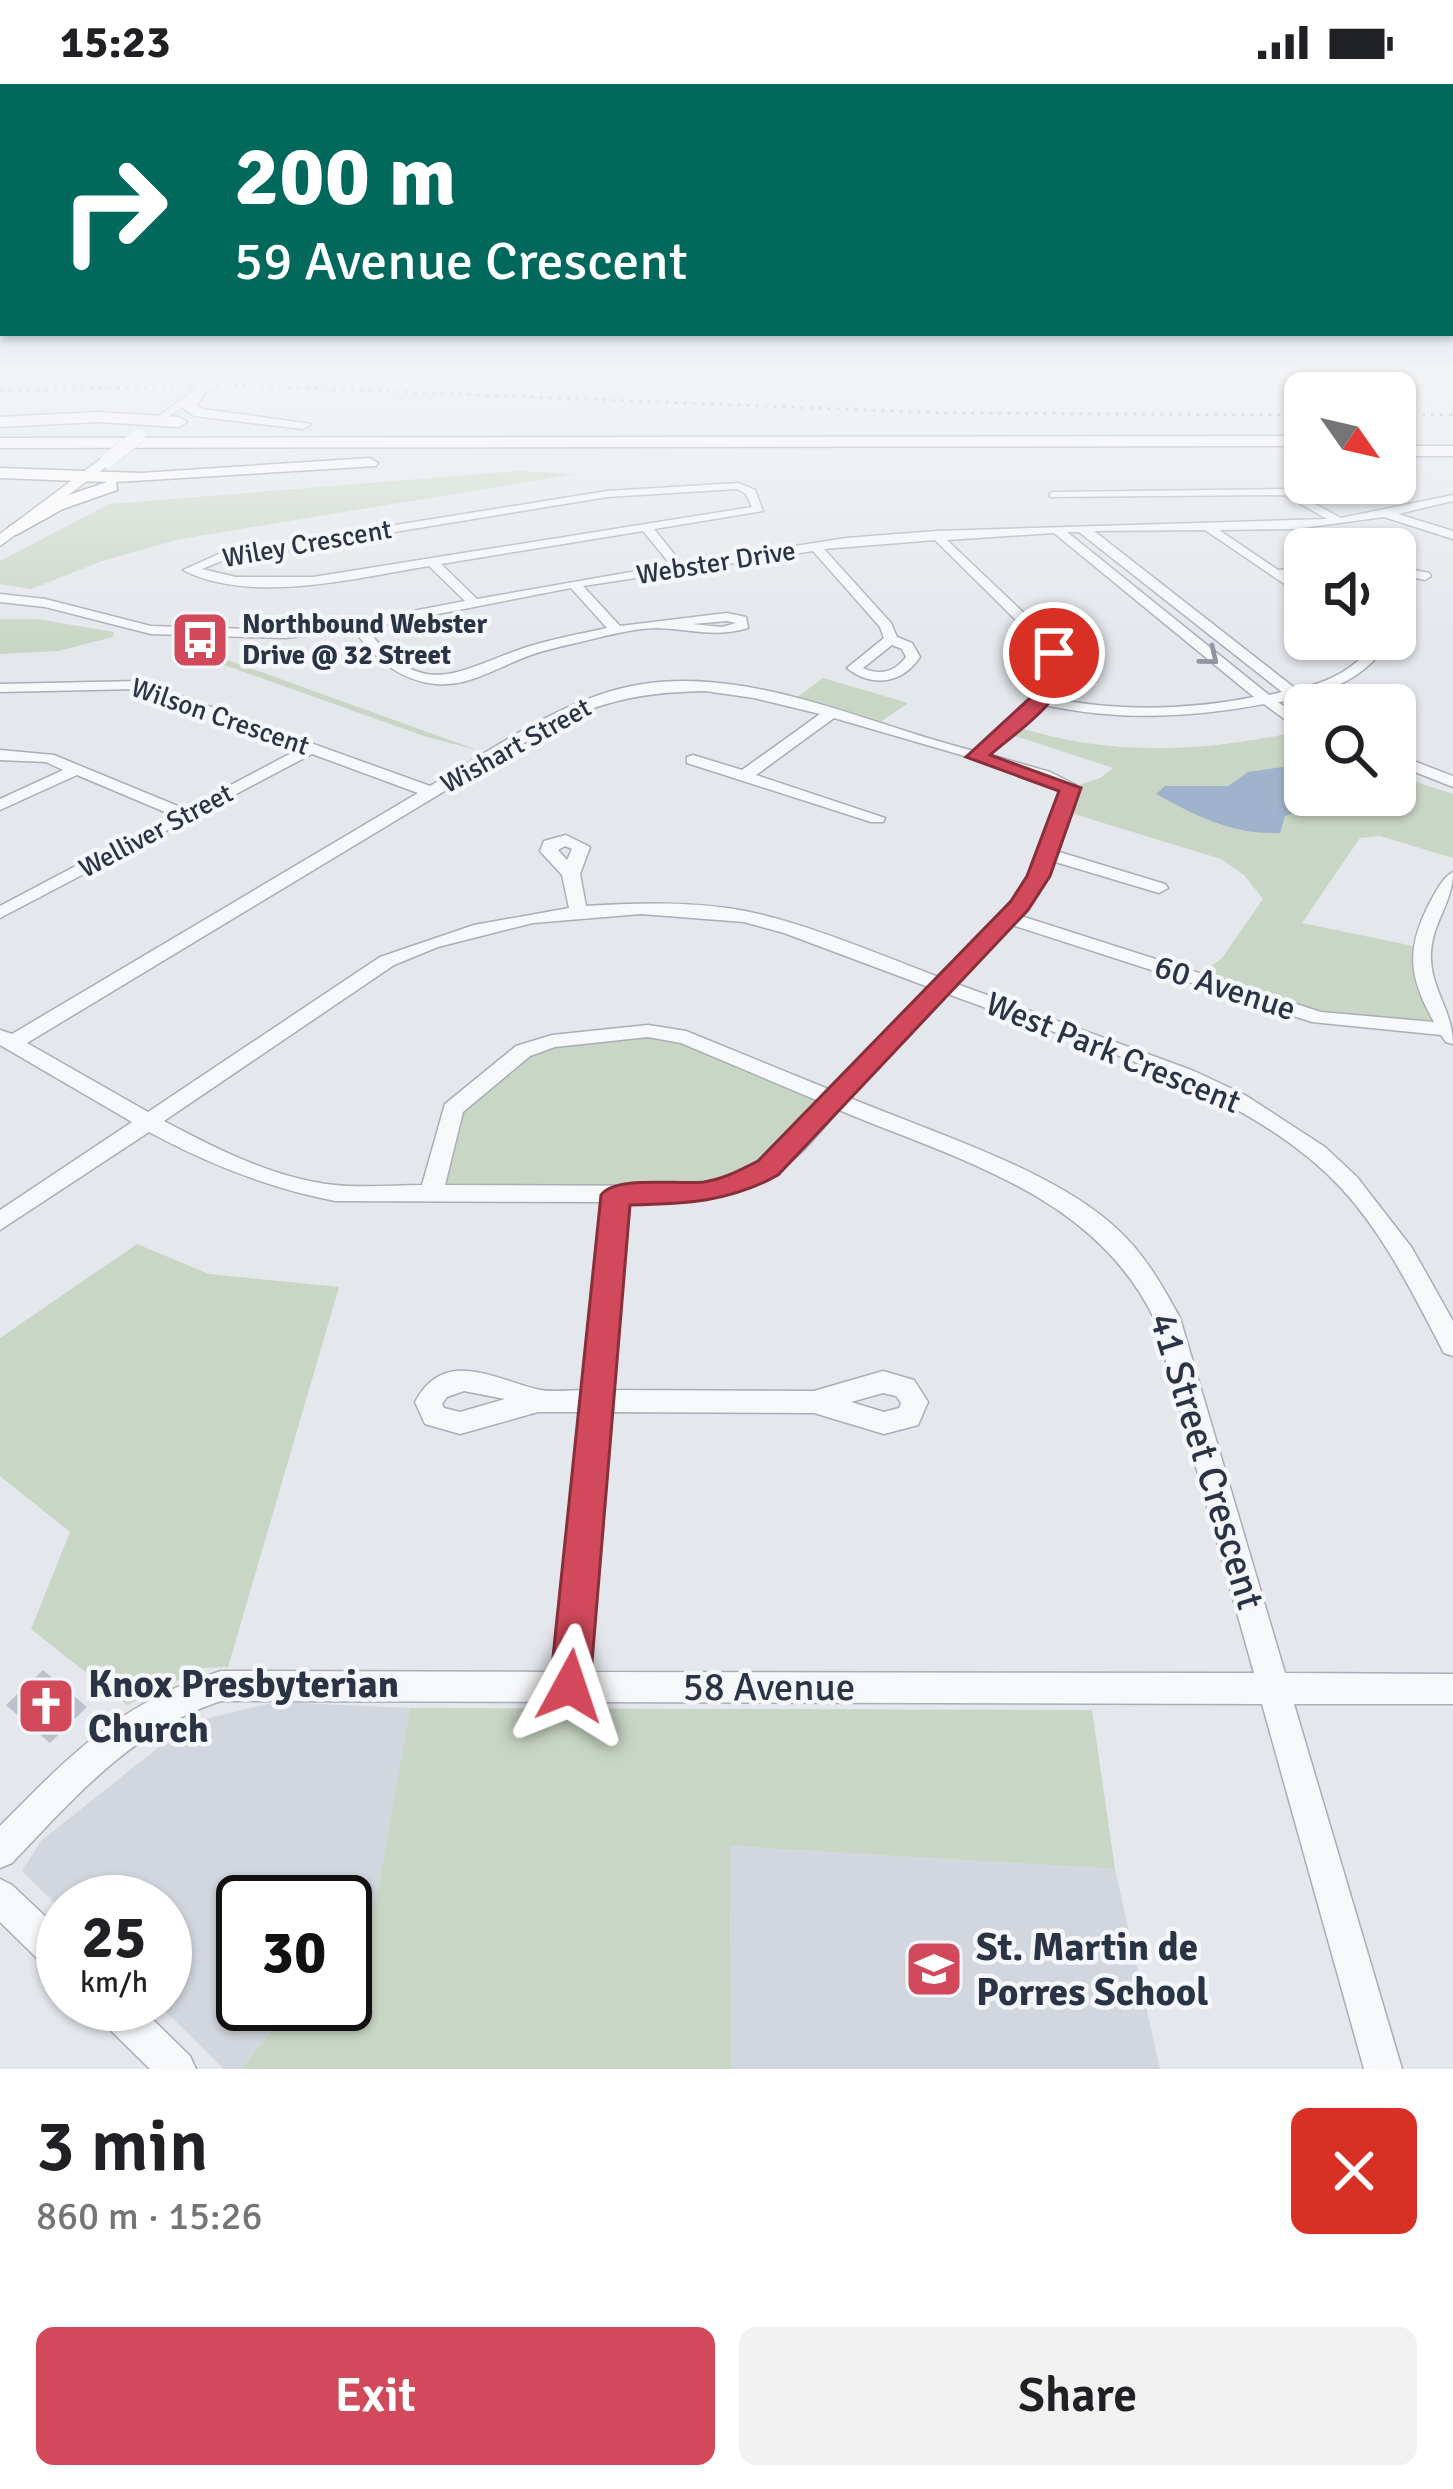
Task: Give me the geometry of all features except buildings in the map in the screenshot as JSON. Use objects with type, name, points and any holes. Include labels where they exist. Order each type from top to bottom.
[{"type":"highway","points":[[0,477],[141,478],[398,463]]},
{"type":"highway","points":[[5,534],[57,505],[105,487],[272,470]]},
{"type":"highway","points":[[0,477],[32,487],[37,497],[25,512]]},
{"type":"main road","points":[[5,534],[99,463]]},
{"type":"main road","points":[[5,534],[25,512],[81,476]]},
{"type":"street","name":"Wiley Crescent","points":[[739,486],[751,492],[761,506],[720,519],[647,528],[286,583],[236,581],[189,570],[208,561],[266,549],[607,494],[739,486]]},
{"type":"street","points":[[1054,495],[1282,491],[1299,496],[1340,522]]},
{"type":"street","name":"Webster Drive","points":[[3,597],[151,630],[285,634],[358,626],[574,584],[816,547],[1056,529],[1340,522],[1453,498]]},
{"type":"street","points":[[1416,499],[1428,504]]},
{"type":"street","points":[[1387,514],[1453,536]]},
{"type":"street","points":[[647,528],[680,569]]},
{"type":"street","points":[[1082,528],[1284,687]]},
{"type":"street","points":[[1209,528],[1284,580]]},
{"type":"street","points":[[1056,529],[1284,714]]},
{"type":"street","points":[[936,535],[1050,647],[1058,672],[1042,700],[976,757]]},
{"type":"street","points":[[816,547],[886,626],[891,639]]},
{"type":"street","points":[[1082,551],[1112,550]]},
{"type":"street","name":"Wiley Crescent","points":[[432,562],[474,604]]},
{"type":"street","points":[[1275,574],[1284,573]]},
{"type":"street","points":[[1416,574],[1425,576]]},
{"type":"street","points":[[574,584],[618,632]]},
{"type":"street","points":[[1164,618],[1193,615]]},
{"type":"street","points":[[358,626],[384,658],[420,676],[445,681],[534,649],[666,626]]},
{"type":"street","points":[[1325,684],[1348,677],[1368,660]]},
{"type":"street","name":"Wilson Crescent","points":[[0,688],[139,685],[433,793]]},
{"type":"street","name":"Wishart Street","points":[[680,685],[725,687],[1070,788],[1032,888],[1009,918],[782,1156],[738,1184],[685,1194],[616,1195],[335,1192],[284,1184],[233,1165],[6,1039],[572,710],[620,692],[680,685]]},
{"type":"street","points":[[1042,700],[1150,714],[1284,696]]},
{"type":"street","points":[[754,778],[837,717]]},
{"type":"street","name":"Welliver Street","points":[[0,914],[312,748]]},
{"type":"street","points":[[0,755],[43,756],[185,815]]},
{"type":"street","points":[[693,760],[877,818]]},
{"type":"street","points":[[1416,768],[1453,782]]},
{"type":"street","points":[[0,805],[76,769]]},
{"type":"street","points":[[1416,780],[1453,793]]},
{"type":"street","points":[[1047,854],[1159,887]]},
{"type":"street","points":[[571,874],[579,915]]},
{"type":"street","points":[[1450,1033],[1424,980],[1418,947],[1453,877]]},
{"type":"street","name":"West Park Crescent","points":[[0,1222],[387,961],[463,932],[579,915],[680,908],[750,916],[944,986],[1187,1076],[1288,1131],[1339,1170],[1385,1222],[1415,1268],[1453,1346]]},
{"type":"street","name":"60 Avenue","points":[[1009,918],[1319,1018],[1450,1033]]},
{"type":"street","name":"41 Street Crescent","points":[[431,1193],[454,1109],[515,1056],[540,1044],[648,1030],[674,1033],[1044,1189],[1104,1228],[1138,1264],[1167,1318],[1383,2069]]},
{"type":"street","points":[[570,1686],[616,1195]]},
{"type":"street","points":[[538,1401],[814,1402]]},
{"type":"street","name":"58 Avenue","points":[[0,1851],[107,1745],[146,1715],[201,1690],[239,1684],[1453,1690]]},
{"type":"street","points":[[0,1897],[36,1932]]},
{"type":"street","points":[[138,2031],[177,2069]]},
{"type":"shaded area","points":[[276,1702],[410,1708],[372,1905],[372,1875],[216,1875],[216,2031],[271,2031],[241,2069],[224,2069],[185,2031],[192,2031],[192,1875],[36,1875],[36,1885],[22,1871],[41,1841],[189,1723]]},
{"type":"shaded area","name":"St. Martin de Porres School","points":[[730,1846],[1115,1869],[1160,2069],[731,2069]]},
{"type":"green space","points":[[518,471],[575,474],[180,539],[102,561],[31,589],[0,584],[0,561],[109,504]]},
{"type":"green space","points":[[0,619],[37,619],[114,632],[113,637],[58,651],[0,654]]},
{"type":"green space","points":[[168,645],[203,651],[480,751],[427,737]]},
{"type":"green space","points":[[823,678],[908,703],[879,723],[795,699]]},
{"type":"green space","points":[[1015,726],[1087,743],[1159,748],[1284,734],[1284,816],[1416,816],[1416,782],[1453,794],[1453,858],[1380,836],[1360,838],[1302,923],[1418,947],[1447,1029],[1319,1018],[1194,979],[1222,958],[1263,899],[1244,875],[1221,859],[1064,811],[1070,788],[1113,768],[1006,733]]},
{"type":"green space","points":[[648,1031],[836,1100],[782,1157],[719,1189],[431,1194],[458,1103],[523,1051]]},
{"type":"green space","points":[[137,1244],[209,1274],[339,1287],[228,1667],[204,1668],[127,1705],[31,1629],[70,1532],[0,1476],[0,1338]]},
{"type":"green space","points":[[410,1708],[1092,1710],[1115,1869],[730,1846],[731,2069],[241,2069],[271,2031],[372,2031],[372,1905]]},
{"type":"water","points":[[1284,767],[1285,816],[1280,833],[1246,831],[1215,822],[1156,794],[1165,786],[1228,786],[1248,772]]},
{"type":"place","name":"Northbound Webster Drive @ 32 Street","points":[[200,640]]},
{"type":"place","name":"Knox Presbyterian Church","points":[[46,1706]]},
{"type":"place","name":"St. Martin de Porres School","points":[[934,1969]]},
{"type":"route","points":[[570,1686],[616,1195],[702,1192],[738,1184],[768,1168],[1020,905],[1038,876],[1070,788],[976,757],[1052,689],[1058,677],[1054,653]]}]
